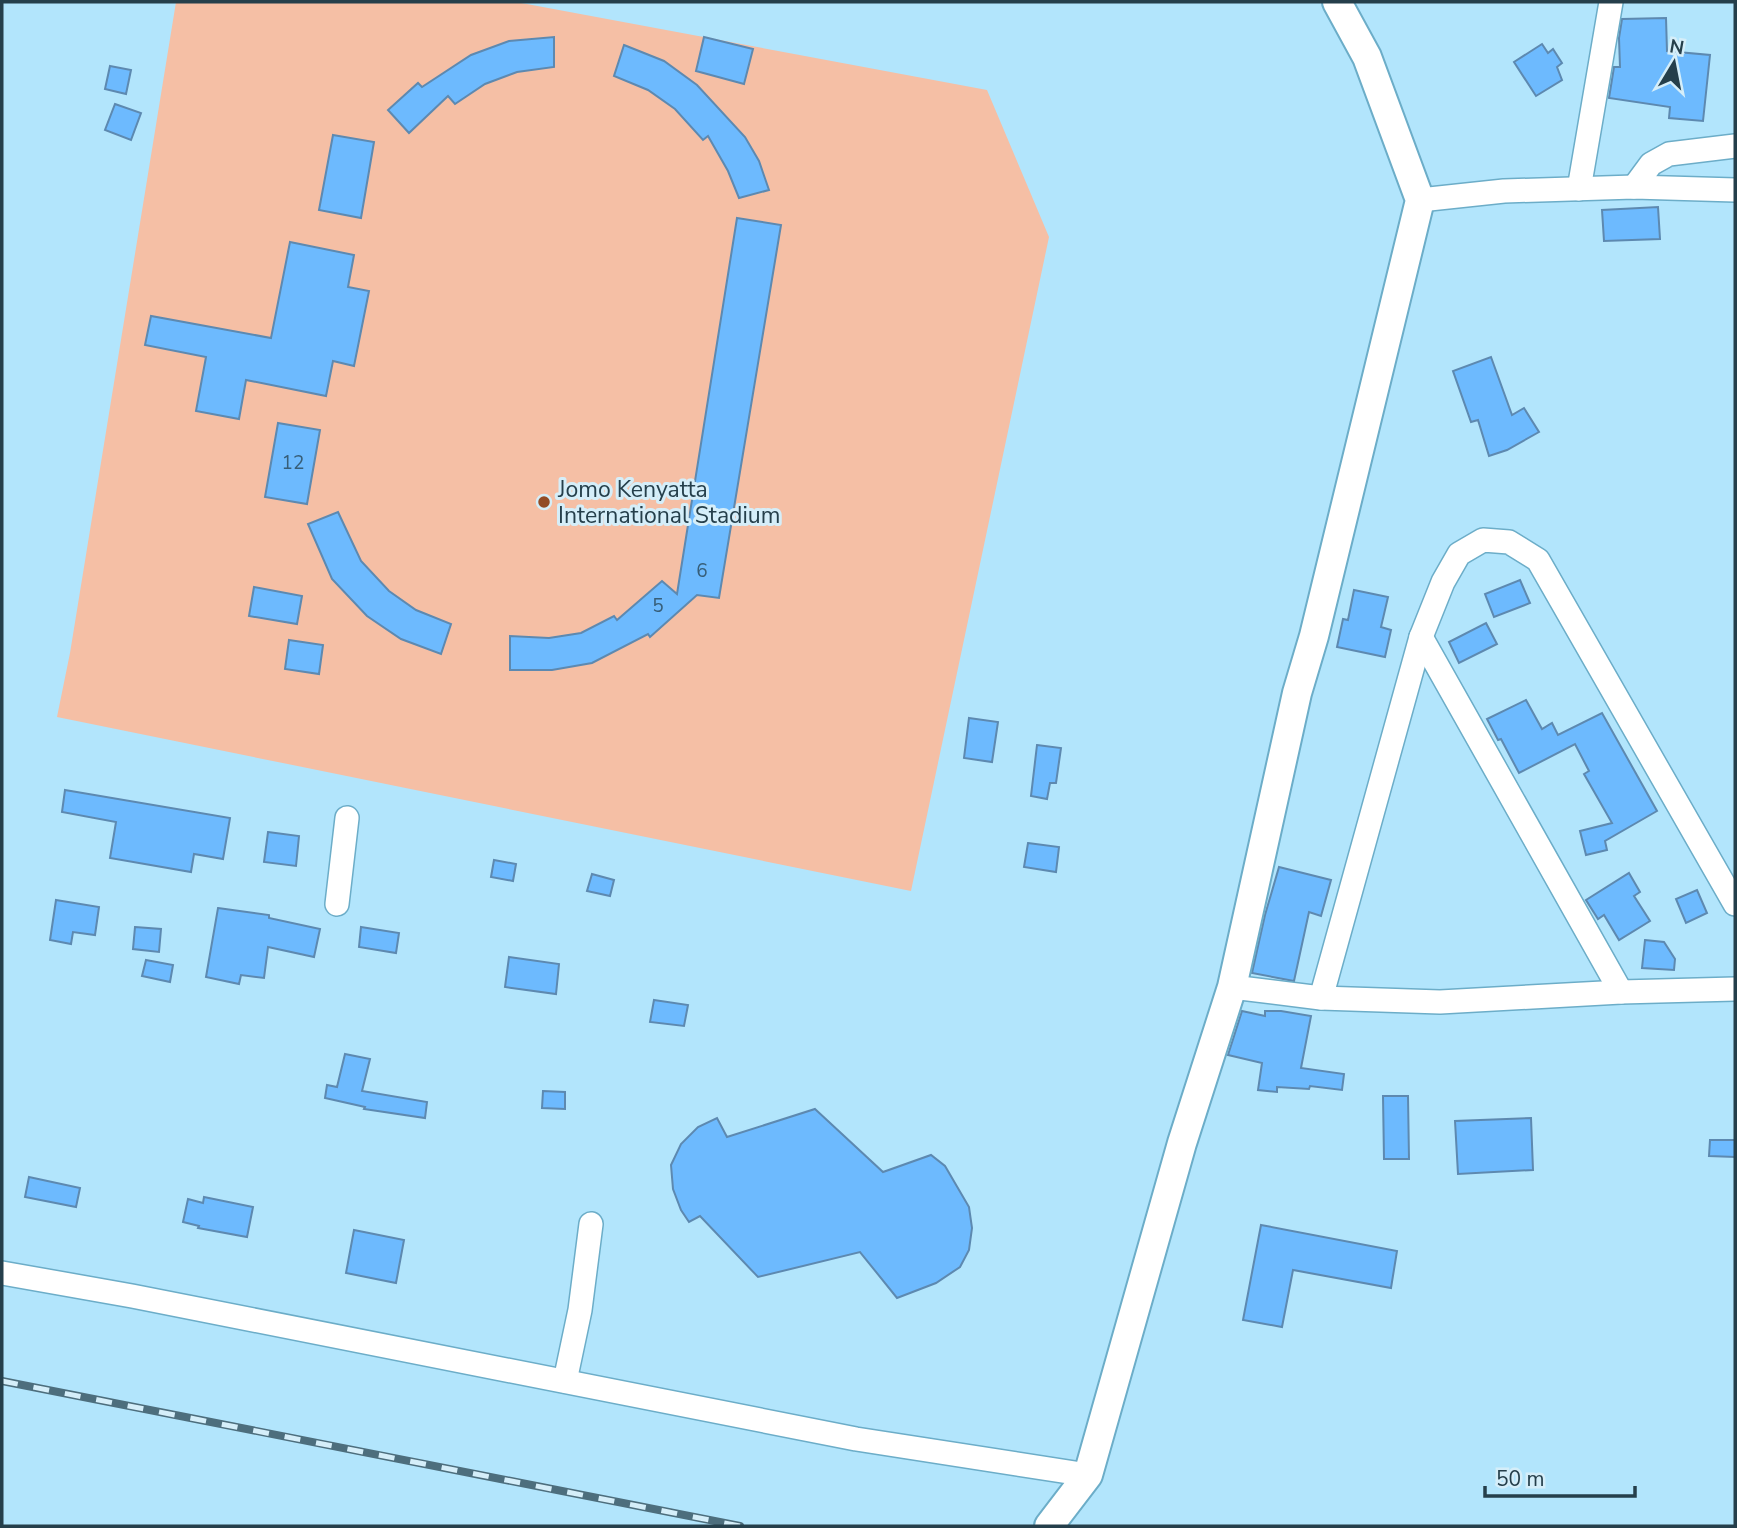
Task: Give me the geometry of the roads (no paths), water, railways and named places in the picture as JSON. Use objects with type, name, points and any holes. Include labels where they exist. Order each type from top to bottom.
[{"type":"street","points":[[1049,1526],[1088,1475],[1182,1143],[1232,987],[1297,693],[1314,636],[1420,200],[1367,57],[1337,2]]},
{"type":"street","points":[[1578,189],[1611,2]]},
{"type":"street","points":[[1634,187],[1651,164],[1669,155],[1735,146]]},
{"type":"street","points":[[1420,200],[1504,191],[1634,187],[1735,190]]},
{"type":"street","points":[[1321,998],[1421,637],[1443,582],[1459,554],[1483,540],[1509,542],[1538,560],[1735,904]]},
{"type":"street","points":[[1421,637],[1621,992]]},
{"type":"street","points":[[337,904],[348,818]]},
{"type":"street","points":[[1232,987],[1321,998],[1440,1002],[1735,989]]},
{"type":"street","points":[[565,1381],[580,1310],[591,1224]]},
{"type":"street","points":[[2,1273],[856,1439],[1088,1475]]},
{"type":"railway","points":[[2,1381],[740,1526]]},
{"type":"place","name":"Jomo Kenyatta International Stadium","points":[[544,502]]}]
